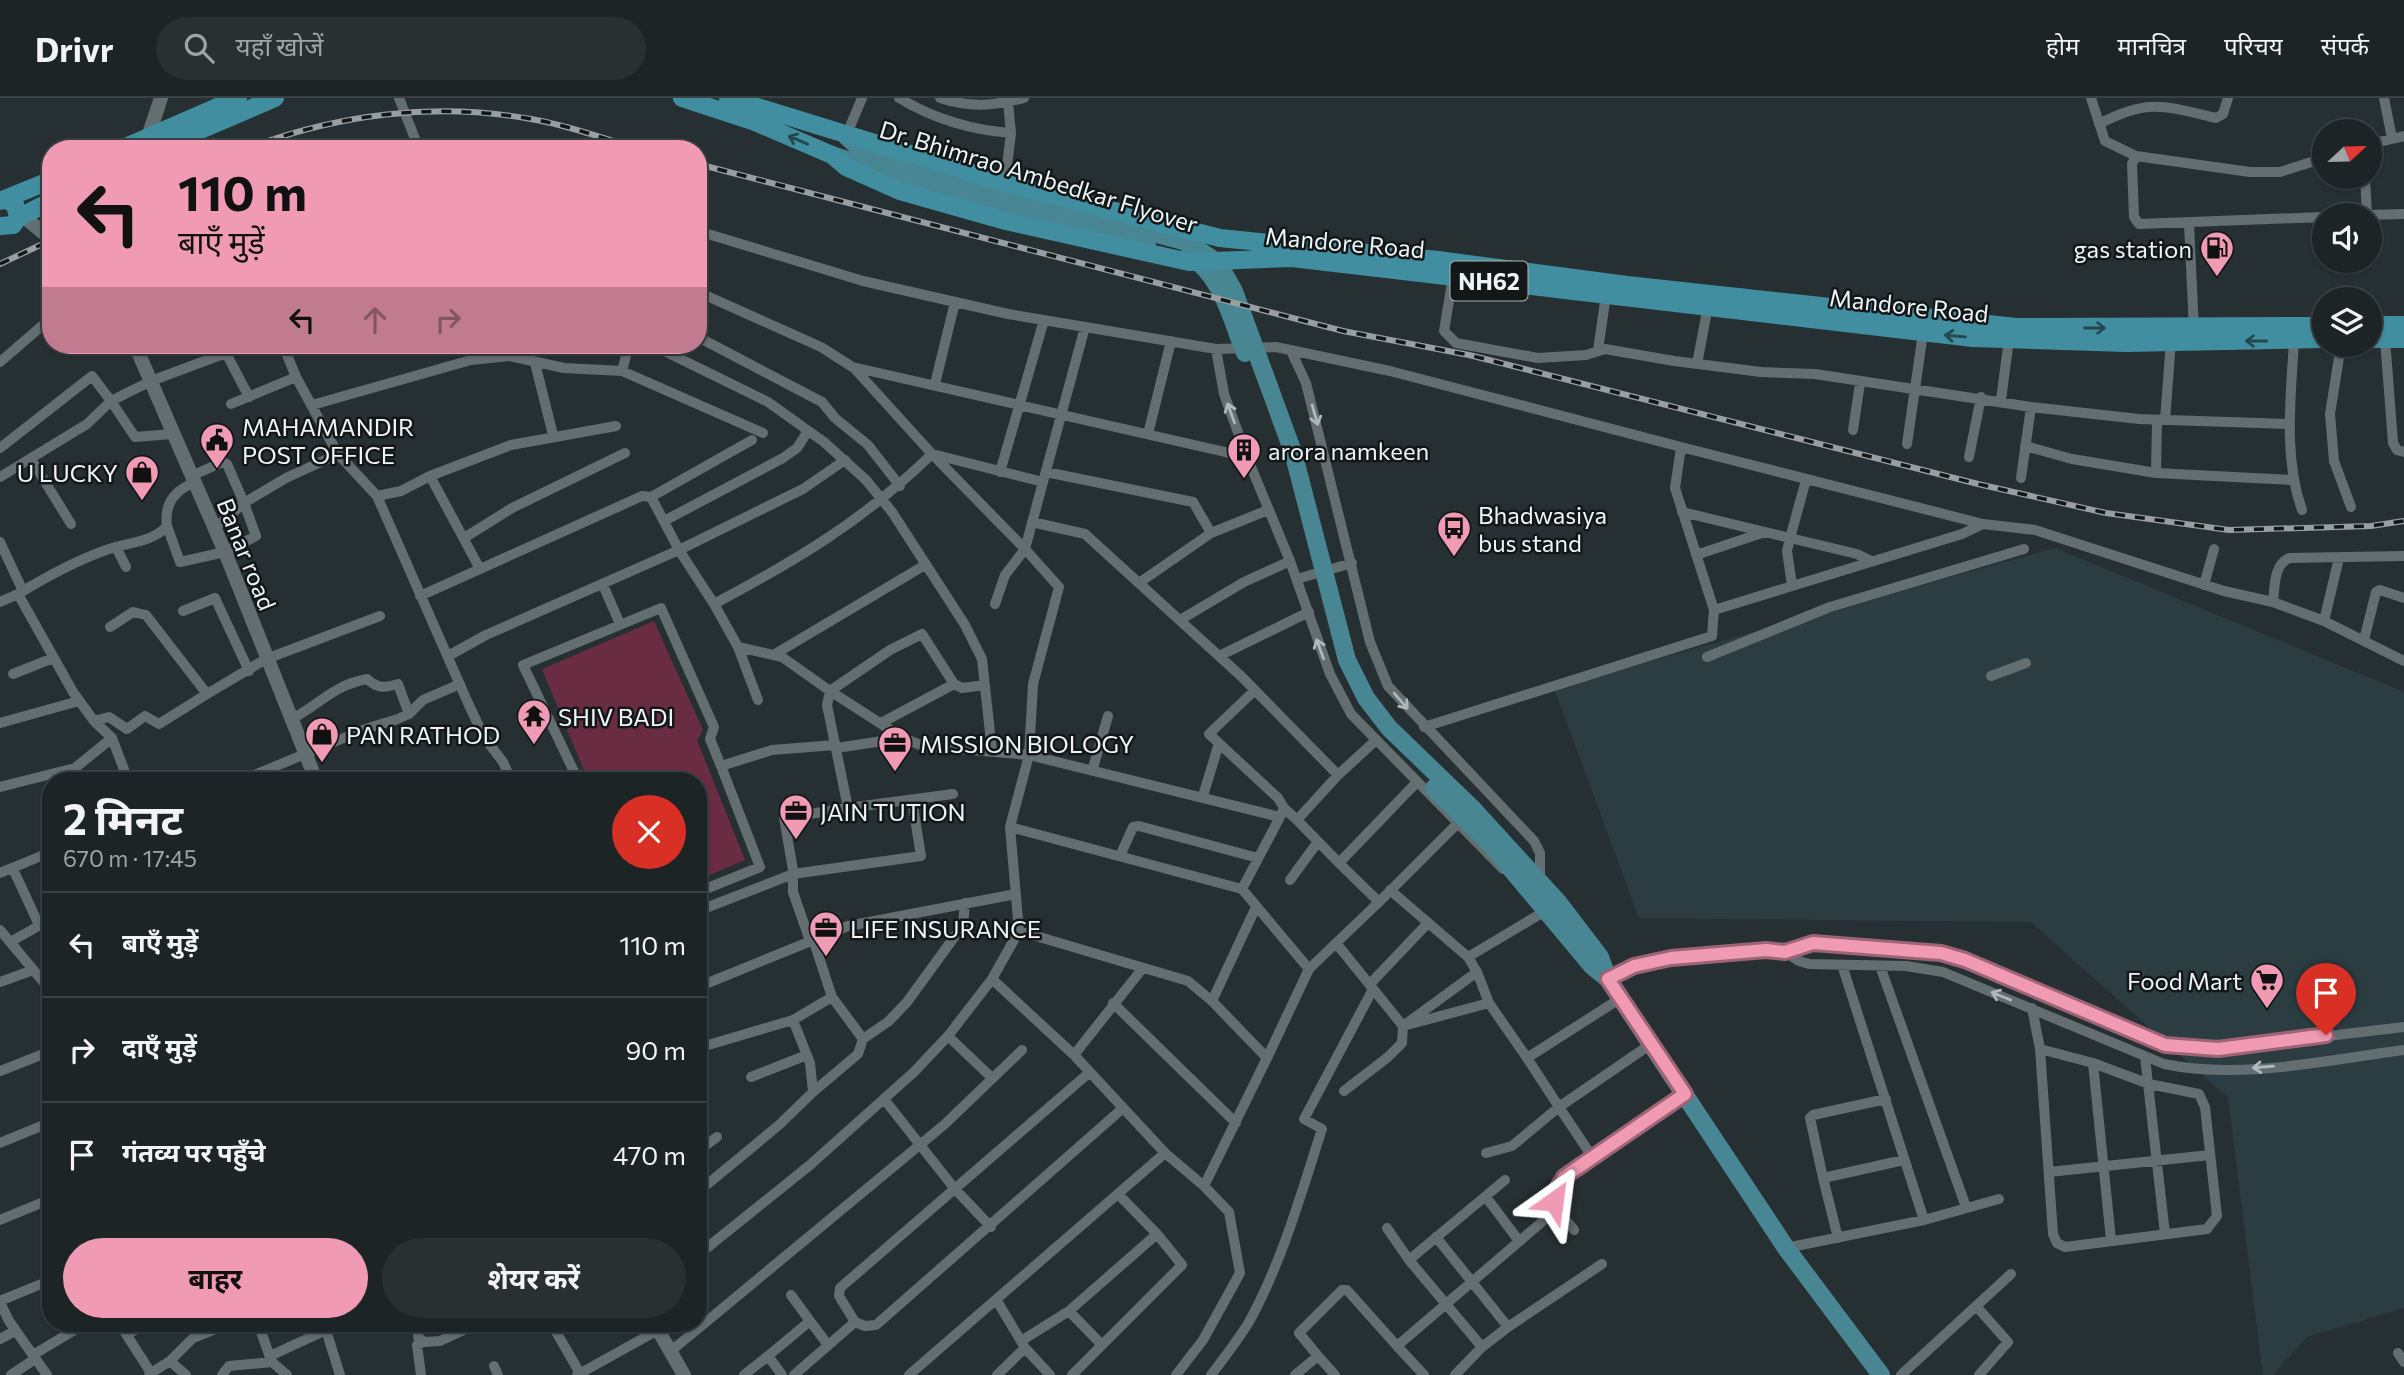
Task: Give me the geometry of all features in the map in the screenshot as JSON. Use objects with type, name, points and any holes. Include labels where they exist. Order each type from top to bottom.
[{"type":"highway","points":[[158,140],[238,98]]},
{"type":"highway","points":[[160,140],[275,98]]},
{"type":"highway","name":"Mandore Road","points":[[682,98],[755,122],[832,155],[846,167],[900,191],[1006,221],[1188,262],[1292,258],[1923,333],[2009,339],[2171,341],[2194,334],[2312,327]]},
{"type":"highway","name":"Mandore Road","points":[[728,98],[770,105],[853,148],[1005,183],[1196,234],[1248,242],[1438,260],[1977,324],[2312,339]]},
{"type":"highway","points":[[3,200],[42,184]]},
{"type":"highway","points":[[3,200],[18,208],[9,223]]},
{"type":"highway","points":[[9,223],[42,206]]},
{"type":"highway","points":[[2382,325],[2404,324]]},
{"type":"highway","points":[[2382,339],[2404,339]]},
{"type":"main road","name":"Dr. Bhimrao Ambedkar Flyover","points":[[832,155],[853,148],[909,167],[1187,242],[1218,263],[1234,291],[1293,452],[1347,660],[1366,698],[1389,728],[1531,882]]},
{"type":"main road","points":[[1531,882],[1547,910],[1592,966],[1608,979]]},
{"type":"main road","points":[[1531,882],[1600,957],[1608,979],[1786,1248],[1881,1375]]},
{"type":"street","points":[[153,140],[162,98]]},
{"type":"street","points":[[399,98],[415,140]]},
{"type":"street","points":[[853,148],[862,98]]},
{"type":"street","points":[[898,98],[946,121],[975,130],[1011,133]]},
{"type":"street","points":[[940,98],[962,106],[985,107],[1024,98]]},
{"type":"street","points":[[2091,98],[2105,141],[2136,156],[2260,172],[2280,172],[2312,162]]},
{"type":"street","points":[[2099,124],[2118,114],[2156,104],[2216,118],[2223,114],[2228,98]]},
{"type":"street","points":[[2384,98],[2392,138]]},
{"type":"street","points":[[1005,183],[1011,133],[1008,102]]},
{"type":"street","points":[[2382,141],[2404,136]]},
{"type":"street","points":[[2136,156],[2132,164],[2134,218],[2144,225],[2312,218]]},
{"type":"street","points":[[2382,215],[2404,214]]},
{"type":"street","points":[[9,223],[42,236]]},
{"type":"street","points":[[2189,224],[2194,334]]},
{"type":"street","points":[[707,234],[863,281],[1044,320],[1216,349],[1276,347],[1390,371],[1983,524],[2035,530],[2204,585],[2273,602],[2324,621],[2404,661]]},
{"type":"street","points":[[1453,276],[1444,331],[1457,342],[1538,358],[1586,355],[1598,350],[1760,372],[1815,374],[1917,391],[2001,400],[2031,407],[2161,420],[2289,424]]},
{"type":"street","points":[[1598,350],[1606,295]]},
{"type":"street","points":[[707,296],[821,347],[854,368],[1059,587],[1033,684],[1029,755],[1010,827],[1019,932],[992,979],[948,1036],[884,1099],[783,1188],[707,1248]]},
{"type":"street","points":[[935,384],[955,302]]},
{"type":"street","points":[[1697,364],[1708,306]]},
{"type":"street","points":[[1000,472],[1044,320]]},
{"type":"street","points":[[0,362],[42,326]]},
{"type":"street","points":[[995,604],[1005,575],[1025,549],[1085,327]]},
{"type":"street","points":[[1907,444],[1917,391],[1923,333]]},
{"type":"street","points":[[2001,400],[2009,339]]},
{"type":"street","points":[[2294,340],[2289,424],[2292,481],[2302,510]]},
{"type":"street","points":[[1148,434],[1171,341]]},
{"type":"street","points":[[2156,472],[2171,341]]},
{"type":"street","points":[[707,342],[822,402],[835,418],[868,445],[900,486]]},
{"type":"street","points":[[1216,349],[1224,394],[1247,457],[1297,579],[1330,674],[1351,714],[1497,865],[1531,882],[1540,853],[1534,841],[1388,686],[1370,642],[1306,383],[1292,351]]},
{"type":"street","name":"Banar road","points":[[139,354],[225,552],[312,772]]},
{"type":"street","points":[[0,477],[87,424],[111,401],[151,381],[223,354]]},
{"type":"street","points":[[227,354],[249,397]]},
{"type":"street","points":[[287,354],[296,377],[338,454],[377,496],[484,737],[507,772]]},
{"type":"street","points":[[622,370],[626,354]]},
{"type":"street","points":[[670,354],[768,402],[856,468],[882,501],[965,625],[982,659],[992,751]]},
{"type":"street","points":[[312,405],[471,360],[510,356],[535,363],[622,370],[763,433]]},
{"type":"street","points":[[2339,357],[2330,414],[2334,461],[2351,507]]},
{"type":"street","points":[[2380,357],[2393,443],[2397,450],[2404,452]]},
{"type":"street","points":[[535,363],[553,435]]},
{"type":"street","points":[[854,368],[935,384],[1247,457]]},
{"type":"street","points":[[231,404],[296,377]]},
{"type":"street","points":[[0,448],[87,378],[95,378],[135,437],[172,434]]},
{"type":"street","points":[[1853,430],[1860,383]]},
{"type":"street","points":[[1969,457],[1981,397]]},
{"type":"street","points":[[2021,478],[2031,407]]},
{"type":"street","points":[[377,496],[401,491],[430,476],[503,448],[553,435],[616,426]]},
{"type":"street","points":[[663,522],[783,458],[797,448],[808,430]]},
{"type":"street","points":[[420,596],[642,496],[651,497],[752,440]]},
{"type":"street","points":[[2025,446],[2072,459],[2156,472],[2292,481]]},
{"type":"street","points":[[1424,727],[1712,636],[1714,610],[1675,488],[1681,447]]},
{"type":"street","points":[[464,538],[512,508],[625,453]]},
{"type":"street","points":[[214,529],[244,503],[286,478],[338,454]]},
{"type":"street","points":[[714,604],[813,550],[882,501],[932,454]]},
{"type":"street","points":[[932,454],[1000,472],[1192,502],[1211,533]]},
{"type":"street","points":[[32,459],[71,524]]},
{"type":"street","points":[[448,656],[486,635],[679,550],[803,489],[845,460]]},
{"type":"street","points":[[223,462],[227,464],[244,503],[256,536],[225,552],[180,562],[167,526],[167,506],[192,480],[223,462]]},
{"type":"street","points":[[430,476],[480,569]]},
{"type":"street","points":[[1792,585],[1787,551],[1806,480]]},
{"type":"street","points":[[651,497],[679,550],[738,647],[758,700]]},
{"type":"street","points":[[1139,583],[1211,533],[1268,510]]},
{"type":"street","points":[[1682,512],[1857,554],[1871,561]]},
{"type":"street","points":[[1032,522],[1085,534],[1255,690],[1338,775]]},
{"type":"street","points":[[1714,610],[1962,534],[1983,524]]},
{"type":"street","points":[[0,602],[54,573],[116,547],[147,540],[167,526]]},
{"type":"street","points":[[1696,555],[1765,532]]},
{"type":"street","points":[[0,542],[53,658],[79,701],[94,721],[112,738],[125,772]]},
{"type":"street","points":[[116,547],[126,567]]},
{"type":"street","points":[[1707,657],[1830,607],[2024,549]]},
{"type":"street","points":[[2204,585],[2214,549]]},
{"type":"street","points":[[2273,602],[2277,572],[2284,560],[2404,556]]},
{"type":"street","points":[[2324,621],[2339,558]]},
{"type":"street","points":[[1180,620],[1244,582],[1290,561]]},
{"type":"street","points":[[1297,579],[1352,563]]},
{"type":"street","points":[[775,654],[925,565]]},
{"type":"street","points":[[603,585],[620,624]]},
{"type":"street","points":[[2364,640],[2376,592],[2380,590],[2404,598]]},
{"type":"street","points":[[183,611],[215,598],[249,671]]},
{"type":"street","points":[[574,772],[523,665],[661,608],[714,727],[710,739],[760,867],[707,888]]},
{"type":"street","points":[[110,627],[133,612],[146,615],[207,694]]},
{"type":"street","points":[[1219,656],[1309,612]]},
{"type":"street","points":[[94,721],[109,717],[127,729],[145,716],[159,724],[266,659],[380,616]]},
{"type":"street","points":[[848,808],[827,705],[830,691],[890,650],[922,634],[954,684],[962,688],[985,685]]},
{"type":"street","points":[[738,647],[775,654],[903,738],[923,746],[1029,755],[1282,813],[1297,820],[1317,843],[1379,902]]},
{"type":"street","points":[[13,674],[53,658]]},
{"type":"street","points":[[1991,676],[2026,663]]},
{"type":"street","points":[[290,720],[310,710],[325,695],[367,679],[376,687],[398,684],[409,714]]},
{"type":"street","points":[[263,772],[368,728],[409,714],[423,700],[460,684]]},
{"type":"street","points":[[881,723],[954,684]]},
{"type":"street","points":[[1241,888],[1282,813],[1278,798],[1209,733],[1255,690]]},
{"type":"street","points":[[0,723],[79,701]]},
{"type":"street","points":[[1093,768],[1108,716]]},
{"type":"street","points":[[59,772],[75,768],[112,738]]},
{"type":"street","points":[[721,766],[772,750],[836,747],[903,738]]},
{"type":"street","points":[[1297,820],[1338,775],[1375,741]]},
{"type":"street","points":[[1203,796],[1219,743]]},
{"type":"street","points":[[0,787],[42,776]]},
{"type":"street","points":[[1339,863],[1416,783]]},
{"type":"street","points":[[863,1039],[832,997],[793,892],[793,874],[784,818],[953,794]]},
{"type":"street","points":[[707,907],[793,874],[921,856],[912,800]]},
{"type":"street","points":[[1205,1186],[1309,969],[1457,824]]},
{"type":"street","points":[[1120,856],[1133,827],[1139,826],[1258,858]]},
{"type":"street","points":[[1010,827],[1241,888],[1309,969]]},
{"type":"street","points":[[1290,880],[1317,843]]},
{"type":"street","points":[[0,873],[42,856]]},
{"type":"street","points":[[13,869],[39,925]]},
{"type":"street","points":[[1390,890],[1468,957],[1489,1003],[1593,1158]]},
{"type":"street","points":[[707,983],[848,926],[1016,894]]},
{"type":"street","points":[[707,1184],[858,1054],[863,1039],[890,1021],[950,946],[963,925],[965,903]]},
{"type":"street","points":[[1212,1001],[1256,907]]},
{"type":"street","points":[[1468,957],[1547,910]]},
{"type":"street","points":[[10,942],[42,924]]},
{"type":"street","points":[[1211,1375],[1247,1324],[1293,1220],[1322,1129],[1304,1119],[1372,986],[1427,924]]},
{"type":"street","points":[[0,930],[42,980]]},
{"type":"street","points":[[1019,932],[1188,981],[1212,1001],[1267,1058]]},
{"type":"street","points":[[1336,943],[1404,1026],[1402,1043],[1388,1058],[1343,1091]]},
{"type":"street","points":[[1608,979],[1634,966],[1671,958],[1766,950],[1785,952],[1813,943],[1941,953],[1965,960],[2165,1045],[2197,1049],[2404,1027]]},
{"type":"street","points":[[1785,952],[1799,961],[1906,966],[1943,972],[2164,1064],[2211,1071],[2404,1050]]},
{"type":"street","points":[[1842,965],[1924,1220]]},
{"type":"street","points":[[1880,966],[1966,1207]]},
{"type":"street","points":[[1074,1055],[1142,969]]},
{"type":"street","points":[[0,982],[33,970]]},
{"type":"street","points":[[1404,1026],[1477,972]]},
{"type":"street","points":[[992,979],[1074,1055],[1165,1153],[1205,1186],[1229,1212],[1240,1273],[1203,1340],[1176,1375]]},
{"type":"street","points":[[707,1045],[793,1020],[832,997]]},
{"type":"street","points":[[1527,1058],[1621,998]]},
{"type":"street","points":[[1113,1003],[1236,1123]]},
{"type":"street","points":[[1404,1026],[1489,1003]]},
{"type":"street","points":[[2032,1008],[2040,1049],[2053,1234],[2057,1242],[2065,1247],[2207,1229],[2217,1221],[2205,1107],[2199,1094],[2149,1084],[2093,1063],[2040,1049]]},
{"type":"street","points":[[793,1020],[807,1055],[813,1092]]},
{"type":"street","points":[[948,1036],[992,1078]]},
{"type":"street","points":[[1486,1153],[1512,1146],[1559,1107],[1651,1044]]},
{"type":"street","points":[[707,1322],[920,1143],[1022,1051]]},
{"type":"street","points":[[1,1068],[42,1054]]},
{"type":"street","points":[[751,1077],[807,1055]]},
{"type":"street","points":[[2146,1056],[2165,1234]]},
{"type":"street","points":[[2093,1063],[2111,1240]]},
{"type":"street","points":[[1090,1072],[840,1288],[839,1296],[855,1322],[865,1326],[876,1325],[1122,1109]]},
{"type":"street","points":[[1574,1230],[1557,1209],[1554,1194],[1564,1177],[1685,1094]]},
{"type":"street","points":[[884,1099],[954,1188],[990,1227]]},
{"type":"street","points":[[1838,1238],[1810,1118],[1886,1099]]},
{"type":"street","points":[[0,1143],[42,1126]]},
{"type":"street","points":[[707,1144],[717,1137]]},
{"type":"street","points":[[915,1373],[1165,1153]]},
{"type":"street","points":[[2049,1172],[2210,1155]]},
{"type":"street","points":[[1823,1178],[1904,1160]]},
{"type":"street","points":[[1409,1260],[1505,1180]]},
{"type":"street","points":[[1072,1375],[1182,1265],[1157,1234],[1118,1194]]},
{"type":"street","points":[[1486,1196],[1519,1241]]},
{"type":"street","points":[[1786,1248],[1924,1220],[1999,1199]]},
{"type":"street","points":[[0,1220],[42,1203]]},
{"type":"street","points":[[1397,1346],[1557,1209]]},
{"type":"street","points":[[1387,1228],[1409,1260],[1482,1348]]},
{"type":"street","points":[[997,1375],[1023,1345],[1069,1311],[1157,1234]]},
{"type":"street","points":[[1436,1237],[1508,1327]]},
{"type":"street","points":[[1455,1375],[1508,1327],[1602,1264]]},
{"type":"street","points":[[1901,1375],[2011,1274]]},
{"type":"street","points":[[42,1284],[0,1301],[15,1331],[47,1375]]},
{"type":"street","points":[[1335,1375],[1299,1333],[1342,1290],[1347,1290],[1424,1375]]},
{"type":"street","points":[[791,1295],[828,1345]]},
{"type":"street","points":[[997,1301],[1023,1345],[1050,1375]]},
{"type":"street","points":[[1976,1306],[2008,1342],[1979,1375]]},
{"type":"street","points":[[1069,1311],[1102,1345]]},
{"type":"street","points":[[744,1375],[810,1321]]},
{"type":"street","points":[[794,1375],[855,1322]]},
{"type":"street","points":[[0,1339],[15,1331]]},
{"type":"street","points":[[11,1375],[72,1332]]},
{"type":"street","points":[[131,1332],[127,1334],[150,1374],[170,1361],[193,1338],[208,1332]]},
{"type":"street","points":[[261,1332],[271,1359],[287,1375]]},
{"type":"street","points":[[222,1375],[229,1366],[271,1359],[322,1332]]},
{"type":"street","points":[[327,1332],[340,1375]]},
{"type":"street","points":[[418,1332],[418,1337],[424,1342]]},
{"type":"street","points":[[421,1375],[417,1345],[440,1340],[458,1332]]},
{"type":"street","points":[[556,1332],[580,1374],[646,1332]]},
{"type":"street","points":[[659,1332],[684,1375]]},
{"type":"street","points":[[671,1352],[695,1332]]},
{"type":"street","points":[[768,1356],[782,1375]]},
{"type":"street","points":[[1294,1375],[1318,1356]]},
{"type":"street","points":[[170,1361],[186,1375]]},
{"type":"shaded area","name":"Food Mart","points":[[2055,548],[2404,692],[2404,1308],[2307,1337],[2273,1375],[2263,1375],[2228,1098],[2031,922],[1639,918],[1554,688]]},
{"type":"shaded area","points":[[654,621],[703,730],[697,740],[745,860],[707,876],[707,772],[585,772],[542,669]]},
{"type":"railway","points":[[272,140],[351,120],[423,112],[495,114],[572,128],[611,140]]},
{"type":"railway","points":[[707,166],[1343,331],[1469,355],[1978,484],[2106,513],[2229,530],[2371,526],[2404,521]]},
{"type":"railway","points":[[0,264],[42,244]]},
{"type":"place","name":"gas station","points":[[2217,278]]},
{"type":"place","name":"MAHAMANDIR POST OFFICE","points":[[217,470]]},
{"type":"place","name":"arora namkeen","points":[[1244,480]]},
{"type":"place","name":"U LUCKY","points":[[142,502]]},
{"type":"place","name":"Bhadwasiya bus stand","points":[[1454,558]]},
{"type":"place","name":"SHIV BADI","points":[[534,746]]},
{"type":"place","name":"PAN RATHOD","points":[[322,764]]},
{"type":"place","name":"MISSION BIOLOGY","points":[[895,773]]},
{"type":"place","name":"JAIN TUTION","points":[[796,841]]},
{"type":"place","name":"LIFE INSURANCE","points":[[826,958]]},
{"type":"place","name":"Food Mart","points":[[2267,1010]]},
{"type":"route","points":[[1554,1201],[1554,1194],[1564,1177],[1685,1094],[1608,979],[1634,966],[1671,958],[1766,950],[1785,952],[1813,943],[1941,953],[1965,960],[2165,1045],[2218,1049],[2326,1035]]}]
